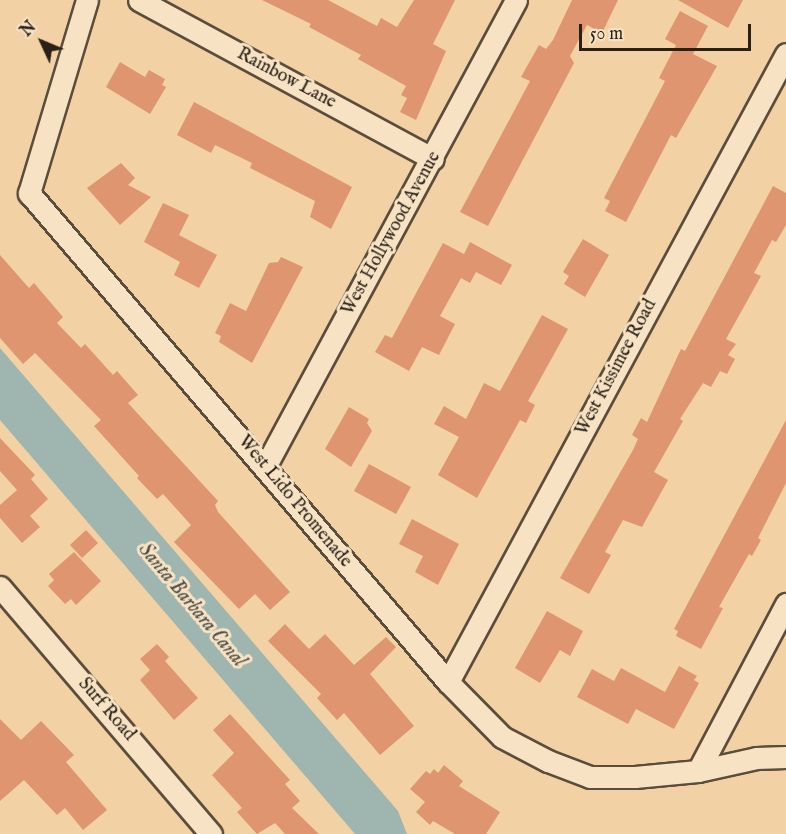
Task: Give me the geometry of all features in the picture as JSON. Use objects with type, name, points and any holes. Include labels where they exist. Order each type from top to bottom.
[{"type":"street","name":"West Lido Promenade","points":[[87,0],[29,193],[448,682],[502,737],[548,761],[590,777],[698,771],[756,758],[786,757]]},
{"type":"street","name":"Rainbow Lane","points":[[139,0],[433,159]]},
{"type":"street","name":"West Hollywood Avenue","points":[[265,467],[433,159],[516,0]]},
{"type":"street","name":"West Kissimee Road","points":[[448,682],[786,54]]},
{"type":"street","name":"Surf Road","points":[[0,587],[211,834]]},
{"type":"street","points":[[698,771],[786,604]]},
{"type":"water","name":"Santa Barbara Canal","points":[[0,348],[398,811],[407,834],[355,834],[0,420]]},
{"type":"building","points":[[262,0],[328,0],[377,26],[381,18],[397,27],[414,0],[455,0],[433,44],[446,51],[416,120],[400,112],[407,98],[401,95],[406,86],[358,59],[361,55],[309,27],[311,24]]},
{"type":"building","points":[[572,0],[618,0],[602,33],[587,25],[570,56],[574,63],[488,226],[460,212],[530,81],[521,77],[539,45],[546,49],[553,40]]},
{"type":"building","points":[[678,0],[743,0],[728,28]]},
{"type":"building","points":[[680,11],[708,26],[693,54],[717,66],[676,138],[671,135],[626,222],[605,211],[610,201],[604,198],[665,81],[659,78],[676,45],[665,39]]},
{"type":"building","points":[[120,62],[145,77],[149,70],[165,79],[162,85],[166,87],[150,114],[106,87]]},
{"type":"building","points":[[194,102],[352,187],[331,229],[310,217],[315,201],[250,168],[252,163],[215,145],[211,153],[177,135]]},
{"type":"building","points":[[121,163],[135,178],[128,185],[151,197],[120,225],[87,188]]},
{"type":"building","points":[[773,186],[786,193],[786,225],[776,242],[772,240],[754,273],[761,276],[726,339],[736,344],[728,355],[735,359],[727,374],[720,371],[711,387],[703,383],[680,419],[683,421],[654,472],[668,480],[642,527],[623,520],[605,552],[611,555],[589,594],[560,578],[633,450],[638,439],[632,435],[641,418],[647,422],[681,349],[685,351]]},
{"type":"building","points":[[163,203],[189,215],[179,235],[217,255],[199,288],[174,275],[180,262],[144,242]]},
{"type":"building","points":[[583,239],[609,255],[585,297],[564,284],[569,276],[563,272]]},
{"type":"building","points":[[470,242],[512,265],[501,285],[476,272],[470,283],[461,278],[440,316],[455,324],[439,355],[422,347],[409,371],[375,352],[385,335],[392,338],[443,243],[464,254]]},
{"type":"building","points":[[0,255],[29,288],[34,283],[63,317],[57,323],[81,348],[85,344],[113,375],[117,371],[138,395],[128,403],[218,501],[215,505],[218,512],[290,592],[270,610],[255,594],[239,609],[174,542],[191,525],[163,494],[157,499],[137,478],[139,476],[94,426],[101,420],[35,353],[23,364],[0,338]]},
{"type":"building","points":[[281,257],[303,267],[252,363],[219,342],[221,336],[215,333],[230,303],[246,311],[269,263],[278,262]]},
{"type":"building","points":[[542,315],[568,329],[528,401],[535,405],[526,423],[520,420],[477,498],[438,475],[459,437],[434,424],[444,406],[466,419],[484,383],[500,391]]},
{"type":"building","points":[[349,407],[369,419],[367,423],[372,431],[351,467],[325,449]]},
{"type":"building","points":[[786,420],[786,483],[758,538],[761,540],[752,556],[749,554],[719,607],[723,608],[701,649],[676,636],[678,631],[674,629]]},
{"type":"building","points":[[0,438],[35,475],[31,479],[48,499],[30,516],[40,527],[22,543],[0,518],[0,505],[17,490],[0,471]]},
{"type":"building","points":[[369,464],[411,487],[396,514],[354,491]]},
{"type":"building","points":[[412,519],[459,544],[438,585],[415,572],[423,556],[399,544]]},
{"type":"building","points":[[86,530],[98,543],[82,558],[70,545]]},
{"type":"building","points":[[74,552],[101,581],[76,605],[71,599],[65,604],[48,586],[54,580],[49,574]]},
{"type":"building","points":[[547,611],[583,631],[570,656],[560,650],[540,683],[515,668]]},
{"type":"building","points":[[285,624],[309,649],[325,634],[354,665],[386,637],[396,647],[370,674],[414,726],[380,755],[344,713],[337,720],[317,698],[321,694],[268,641]]},
{"type":"building","points":[[157,644],[169,657],[165,661],[198,698],[174,720],[140,680],[150,670],[140,659]]},
{"type":"building","points":[[679,666],[697,676],[694,680],[699,683],[674,729],[636,709],[628,724],[577,697],[592,669],[614,681],[621,668],[665,692]]},
{"type":"building","points":[[230,714],[290,780],[285,784],[300,801],[292,808],[319,834],[285,834],[275,823],[257,834],[237,812],[242,808],[212,775],[234,753],[213,730]]},
{"type":"building","points":[[0,719],[21,740],[41,721],[74,755],[66,762],[107,810],[83,830],[65,808],[57,815],[24,780],[0,801]]},
{"type":"building","points":[[444,765],[463,781],[459,786],[500,812],[486,834],[455,834],[433,821],[430,825],[416,812],[425,802],[410,789],[426,771],[430,774],[434,769],[438,773]]}]
